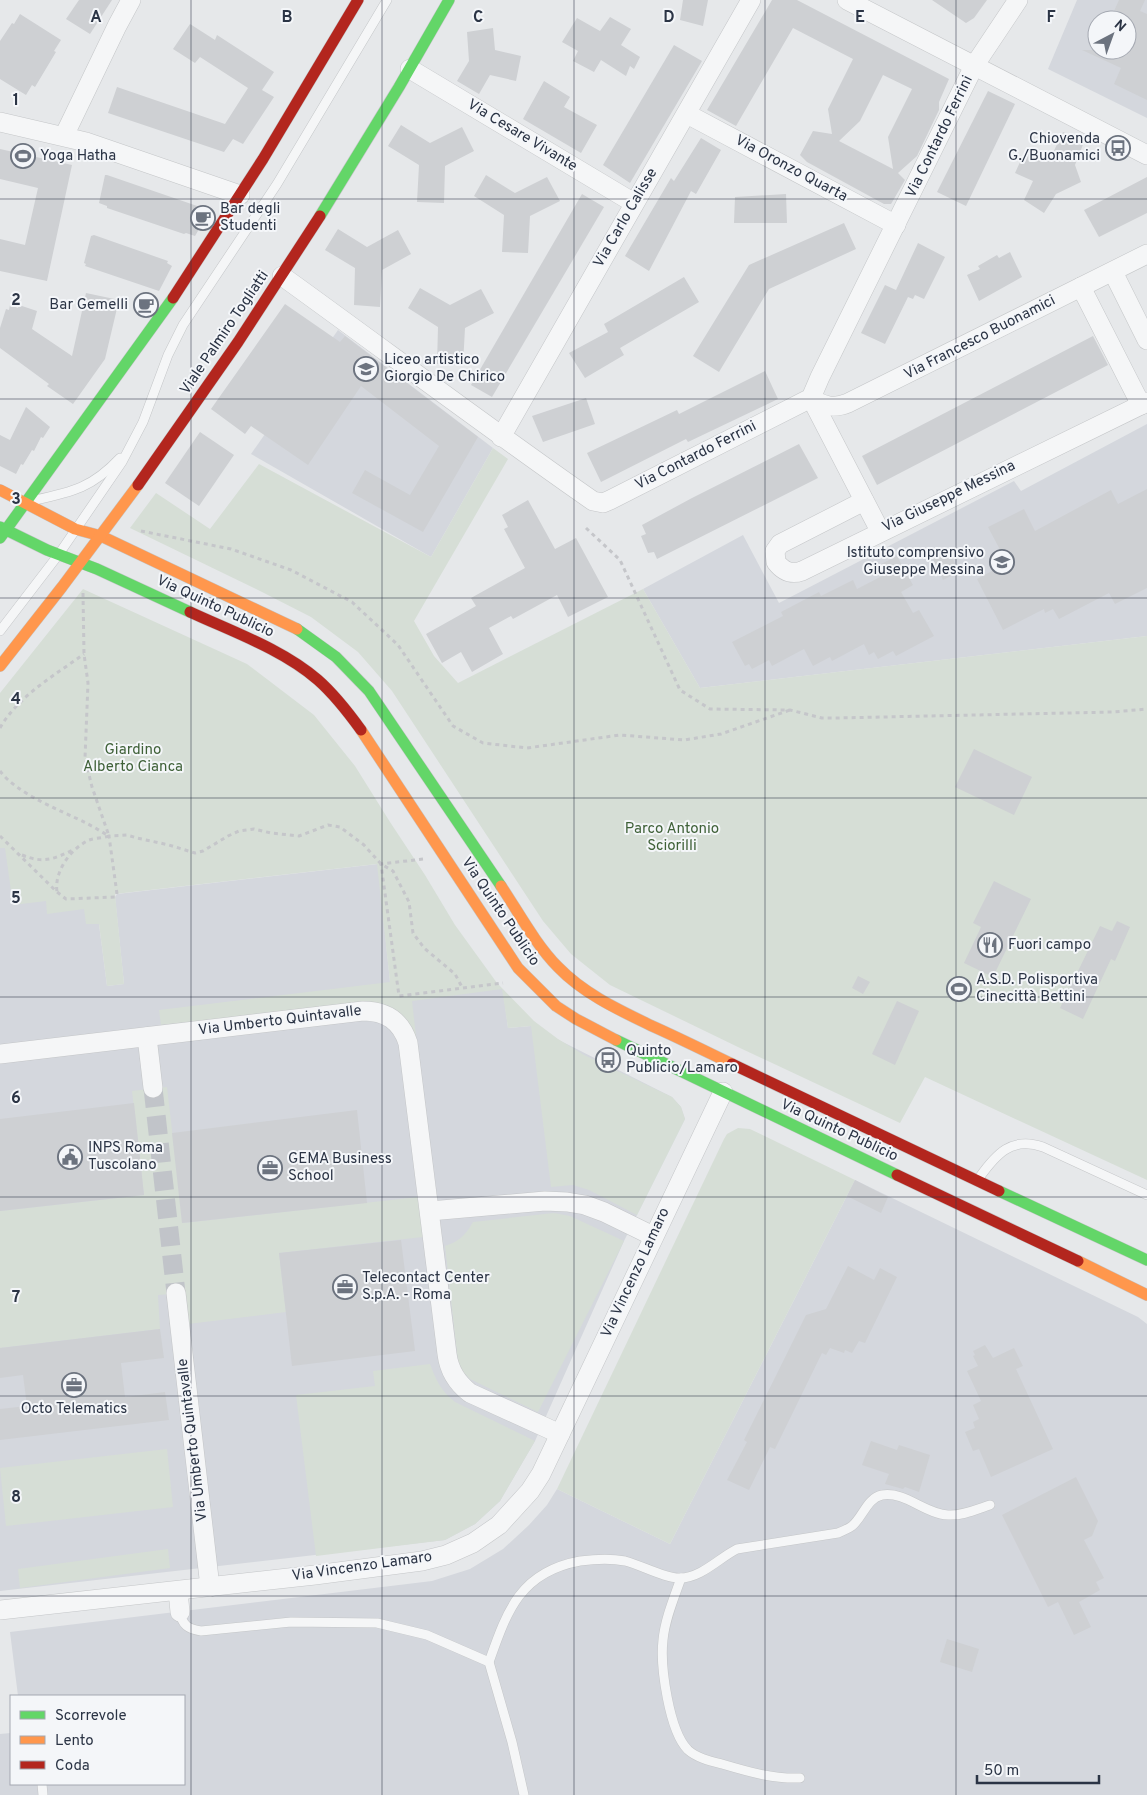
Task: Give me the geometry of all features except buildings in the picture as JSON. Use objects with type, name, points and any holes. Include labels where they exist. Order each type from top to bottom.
[{"type":"street","points":[[64,136],[131,0]]},
{"type":"street","points":[[2,532],[79,431],[157,320],[240,195],[358,0]]},
{"type":"street","name":"Viale Palmiro Togliatti","points":[[0,666],[81,563],[180,427],[282,276],[410,69],[449,0]]},
{"type":"street","name":"Via Carlo Calisse","points":[[501,437],[751,0]]},
{"type":"street","points":[[847,0],[1147,155]]},
{"type":"street","name":"Via Contardo Ferrini","points":[[282,276],[392,355],[501,437],[593,501],[602,503],[610,500],[811,398],[820,376],[974,66],[1018,0]]},
{"type":"street","name":"Via Cesare Vivante","points":[[410,69],[634,203]]},
{"type":"street","name":"Via Oronzo Quarta","points":[[687,114],[896,225]]},
{"type":"street","points":[[0,122],[64,136],[109,149],[240,195]]},
{"type":"street","name":"Via Francesco Buonamici","points":[[811,398],[823,405],[832,407],[848,404],[1147,254]]},
{"type":"street","points":[[1113,272],[1147,340]]},
{"type":"street","points":[[1081,287],[1144,403]]},
{"type":"street","points":[[811,398],[880,531]]},
{"type":"street","name":"Via Giuseppe Messina","points":[[864,501],[780,544],[775,552],[776,562],[785,570],[792,573],[797,572],[1144,403]]},
{"type":"street","name":"Via Quinto Publicio","points":[[0,490],[76,529],[101,536],[300,630],[328,649],[369,691],[406,744],[501,890],[535,937],[558,966],[585,989],[610,1005],[977,1181],[1147,1260]]},
{"type":"street","name":"Via Quinto Publicio","points":[[2,532],[81,563],[265,646],[294,662],[318,680],[339,700],[364,731],[508,954],[532,984],[556,1006],[585,1024],[729,1084],[998,1223],[1147,1295]]},
{"type":"street","name":"Via Umberto Quintavalle","points":[[0,1054],[363,1011],[374,1011],[387,1015],[400,1025],[408,1043],[447,1354],[453,1375],[470,1393],[560,1434]]},
{"type":"street","points":[[147,1037],[153,1088]]},
{"type":"street","points":[[729,1084],[750,1072]]},
{"type":"street","name":"Via Vincenzo Lamaro","points":[[0,1610],[414,1562],[460,1550],[492,1531],[525,1497],[541,1474],[653,1236],[729,1084]]},
{"type":"street","points":[[430,1211],[545,1201],[567,1202],[585,1205],[604,1212],[653,1236]]},
{"type":"street","name":"Via Umberto Quintavalle","points":[[176,1293],[210,1587]]},
{"type":"street","points":[[178,1590],[180,1612]]},
{"type":"lane","points":[[0,630],[59,554],[113,475],[143,422],[168,355],[180,330],[282,176],[387,0]]},
{"type":"lane","points":[[24,502],[56,496],[86,486],[105,473],[129,448]]},
{"type":"lane","name":"Via Quinto Publicio","points":[[0,500],[24,502]]},
{"type":"lane","points":[[977,1181],[1001,1153],[1016,1144],[1028,1143],[1044,1148],[1147,1195]]},
{"type":"lane","points":[[524,1795],[514,1749],[489,1662],[502,1623],[514,1600],[528,1584],[551,1570],[577,1562],[608,1559],[625,1561],[681,1578],[699,1573],[726,1554],[737,1549],[833,1534],[845,1530],[857,1521],[873,1499],[883,1495],[902,1498],[927,1510],[946,1515],[964,1514],[990,1505]]},
{"type":"lane","points":[[681,1578],[667,1620],[663,1650],[664,1671],[672,1721],[680,1739],[692,1753],[704,1759],[761,1776],[784,1779],[800,1778]]},
{"type":"lane","points":[[180,1612],[186,1627],[201,1631],[311,1622],[368,1622],[390,1625],[427,1635],[489,1662]]},
{"type":"path","points":[[586,528],[620,560],[680,690],[710,710],[790,710],[822,718],[836,718],[1113,712],[1147,709]]},
{"type":"path","points":[[139,530],[231,548],[291,570],[352,602],[398,645],[453,726],[483,743],[527,748],[620,736],[684,740],[722,734],[790,710]]},
{"type":"path","points":[[0,836],[66,899],[116,896],[109,836],[92,787],[85,758],[88,683],[84,654],[83,586]]},
{"type":"path","points":[[0,728],[7,716],[34,691],[84,654]]},
{"type":"path","points":[[0,771],[14,785],[45,804],[87,823],[109,836]]},
{"type":"path","points":[[21,855],[34,860],[49,860],[90,840],[127,835],[169,844],[195,853],[203,851],[239,831],[254,829],[298,836],[328,825],[340,827],[364,845],[381,864],[393,871],[409,902],[413,933],[424,948],[455,974],[462,987]]},
{"type":"path","points":[[57,892],[55,882],[60,871],[67,858],[80,846]]},
{"type":"path","points":[[381,864],[430,858]]},
{"type":"path","points":[[381,864],[399,996],[505,982]]},
{"type":"shaded area","points":[[1077,0],[1147,0],[1147,118],[1048,69]]},
{"type":"shaded area","points":[[338,330],[493,448],[431,557],[251,454]]},
{"type":"shaded area","name":"Istituto comprensivo Giuseppe Messina","points":[[1147,424],[1147,636],[700,688],[643,589],[743,535],[779,603],[1014,481],[1021,491]]},
{"type":"shaded area","points":[[0,848],[5,848],[46,901],[84,909],[99,924],[107,986],[124,984],[115,897],[117,894],[378,864],[390,982],[503,989],[508,1028],[531,1026],[672,1097],[681,1107],[685,1119],[624,1241],[535,1441],[500,1501],[475,1524],[445,1540],[0,1591]]},
{"type":"shaded area","points":[[855,1180],[1138,1317],[1147,1324],[1147,1795],[0,1795],[0,1734],[10,1733],[10,1785],[185,1785],[185,1695],[18,1695],[10,1632],[432,1581],[470,1569],[503,1549],[547,1505],[557,1489],[670,1544]]},
{"type":"green space","name":"Parco Antonio Sciorilli","points":[[493,448],[508,459],[414,621],[434,656],[458,683],[643,589],[700,688],[1147,636],[1147,1180],[925,1077],[900,1123],[610,985],[571,954],[543,921],[392,691],[358,652],[311,617],[130,528],[156,493],[210,529],[259,464],[431,557]]},
{"type":"green space","name":"Giardino Alberto Cianca","points":[[83,589],[247,664],[314,715],[355,766],[455,925],[497,983],[534,1021],[558,1039],[584,1055],[672,1097],[681,1107],[685,1119],[637,1215],[589,1190],[573,1185],[551,1187],[531,1026],[508,1028],[502,989],[412,1001],[416,1036],[398,1015],[375,1002],[161,1025],[159,1010],[390,982],[377,864],[115,894],[124,984],[107,986],[99,924],[86,924],[84,909],[47,914],[46,901],[13,905],[5,848],[0,848],[0,693]]},
{"type":"green space","points":[[167,1087],[183,1223],[418,1197],[423,1237],[279,1253],[286,1312],[188,1324],[185,1293],[158,1295],[160,1329],[0,1348],[0,1211],[144,1195],[132,1091]]},
{"type":"green space","points":[[738,1128],[750,1129],[855,1180],[670,1544],[557,1489],[724,1139],[727,1134]]},
{"type":"green space","points":[[554,1213],[570,1216],[624,1241],[538,1412],[470,1379],[464,1373],[458,1362],[445,1246],[454,1242],[468,1231],[473,1222]]},
{"type":"green space","points":[[430,1364],[440,1385],[455,1402],[535,1441],[500,1501],[475,1524],[445,1540],[316,1556],[296,1395],[375,1386],[373,1371]]},
{"type":"green space","points":[[167,1449],[173,1507],[6,1526],[0,1468]]},
{"type":"green space","points":[[168,1549],[170,1568],[20,1588],[18,1569]]},
{"type":"tunnel","points":[[153,1088],[176,1293]]},
{"type":"traffic: fast","points":[[320,216],[399,87],[449,0]]},
{"type":"traffic: fast","points":[[0,538],[173,298]]},
{"type":"traffic: fast","points":[[0,527],[47,550],[97,569],[190,612]]},
{"type":"traffic: fast","points":[[297,629],[336,657],[369,691],[501,886]]},
{"type":"traffic: fast","points":[[616,1040],[897,1175]]},
{"type":"traffic: fast","points":[[999,1191],[1147,1260]]},
{"type":"traffic: slow","points":[[0,666],[138,485]]},
{"type":"traffic: slow","points":[[0,490],[75,529],[101,536],[297,629]]},
{"type":"traffic: slow","points":[[361,730],[518,968],[556,1006],[616,1040]]},
{"type":"traffic: slow","points":[[501,886],[542,949],[568,977],[602,1001],[732,1064]]},
{"type":"traffic: slow","points":[[1078,1261],[1147,1295]]},
{"type":"traffic: jam","points":[[173,298],[263,159],[358,0]]},
{"type":"traffic: jam","points":[[138,485],[238,342],[320,216]]},
{"type":"traffic: jam","points":[[190,612],[257,642],[304,669],[330,692],[361,730]]},
{"type":"traffic: jam","points":[[732,1064],[999,1191]]},
{"type":"traffic: jam","points":[[897,1175],[1078,1261]]},
{"type":"place","name":"Chiovenda G./Buonamici","points":[[1118,148]]},
{"type":"place","name":"Yoga Hatha","points":[[23,156]]},
{"type":"place","name":"Bar degli Studenti","points":[[203,218]]},
{"type":"place","name":"Bar Gemelli","points":[[146,305]]},
{"type":"place","name":"Liceo artistico Giorgio De Chirico","points":[[366,369]]},
{"type":"place","name":"Istituto comprensivo Giuseppe Messina","points":[[1002,562]]},
{"type":"place","name":"Fuori campo","points":[[990,945]]},
{"type":"place","name":"A.S.D. Polisportiva Cinecittà Bettini","points":[[959,989]]},
{"type":"place","name":"Quinto Publicio/Lamaro","points":[[608,1060]]},
{"type":"place","name":"INPS Roma Tuscolano","points":[[70,1157]]},
{"type":"place","name":"GEMA Business School","points":[[270,1168]]},
{"type":"place","name":"Telecontact Center S.p.A. - Roma","points":[[345,1287]]},
{"type":"place","name":"Octo Telematics","points":[[74,1385]]}]
